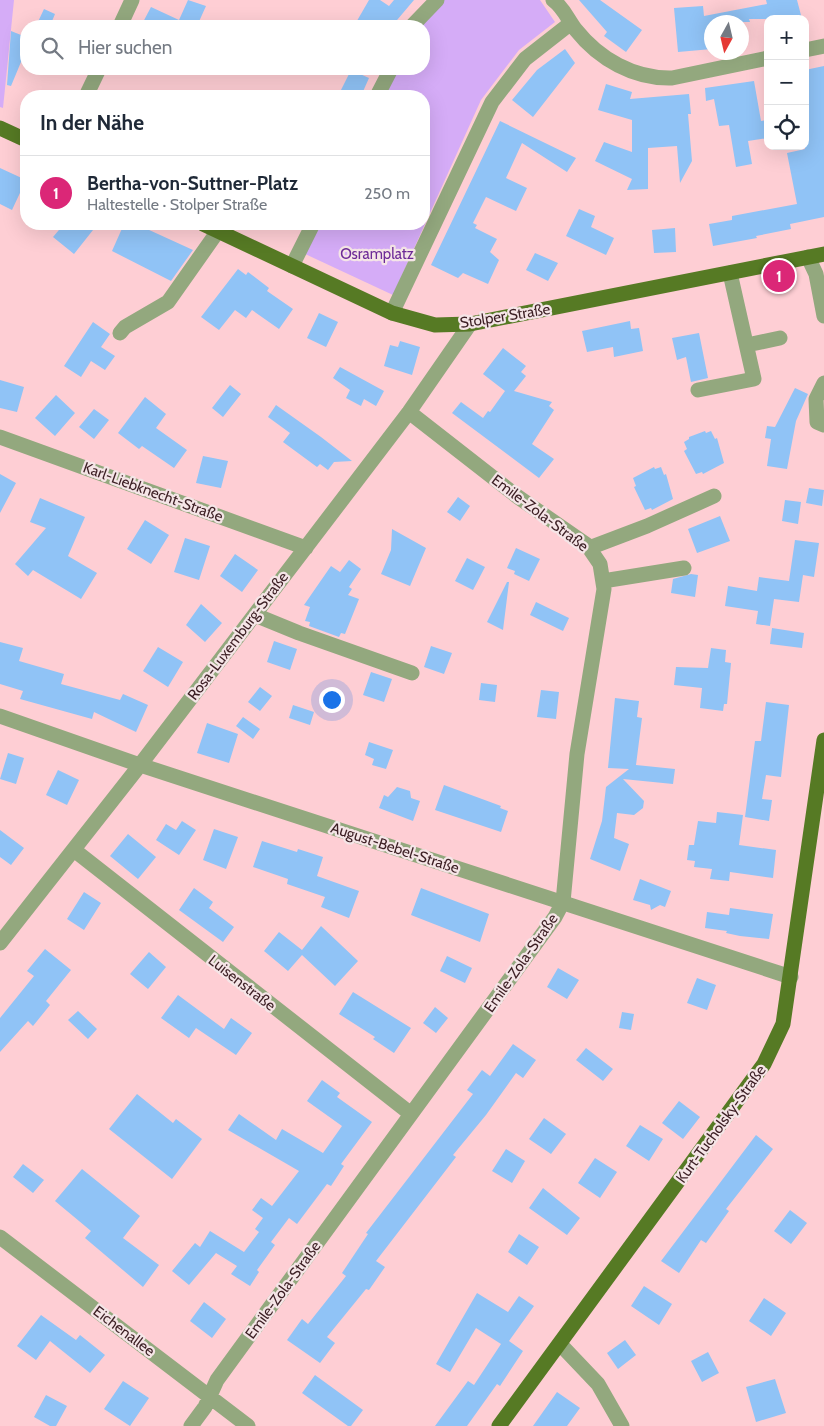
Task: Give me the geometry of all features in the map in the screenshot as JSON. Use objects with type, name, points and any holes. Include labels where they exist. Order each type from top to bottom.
[{"type":"main road","points":[[0,128],[20,137]]},
{"type":"main road","name":"Stolper Straße","points":[[218,231],[392,313],[435,325],[470,324],[824,254]]},
{"type":"main road","name":"Kurt-Tucholsky-Straße","points":[[499,1426],[764,1064],[783,1024],[824,740]]},
{"type":"street","points":[[123,20],[132,0]]},
{"type":"street","points":[[418,20],[437,0]]},
{"type":"street","points":[[553,0],[561,6],[570,23],[587,44],[612,63],[632,72],[672,78],[764,59]]},
{"type":"street","points":[[392,313],[492,102],[526,59],[570,23]]},
{"type":"street","points":[[809,49],[824,46]]},
{"type":"street","points":[[89,90],[96,75]]},
{"type":"street","points":[[380,90],[388,75]]},
{"type":"street","points":[[292,266],[310,230]]},
{"type":"street","points":[[120,333],[125,327],[168,302],[218,231]]},
{"type":"street","points":[[808,257],[816,274],[824,316]]},
{"type":"street","points":[[698,390],[754,379],[730,273]]},
{"type":"street","name":"Rosa-Luxemburg-Straße","points":[[0,943],[140,765],[306,548],[409,412],[470,324]]},
{"type":"street","points":[[747,345],[780,338]]},
{"type":"street","points":[[824,383],[816,399],[817,422],[824,426]]},
{"type":"street","name":"Emile-Zola-Straße","points":[[191,1426],[210,1396],[216,1380],[556,917],[563,902],[577,754],[592,667],[603,581],[600,564],[589,548],[518,497],[409,412]]},
{"type":"street","name":"Karl-Liebknecht-Straße","points":[[0,437],[306,548]]},
{"type":"street","points":[[589,548],[647,526],[714,496]]},
{"type":"street","points":[[603,581],[684,568]]},
{"type":"street","points":[[255,615],[298,633],[412,674]]},
{"type":"street","name":"August-Bebel-Straße","points":[[0,716],[140,765],[791,977]]},
{"type":"street","name":"Luisenstraße","points":[[74,850],[411,1114]]},
{"type":"street","name":"Eichenallee","points":[[0,1237],[248,1426]]},
{"type":"street","points":[[560,1344],[598,1384],[622,1426]]},
{"type":"green space","points":[[0,0],[14,0],[3,108],[0,107]]},
{"type":"green space","points":[[443,0],[540,0],[555,22],[519,50],[481,100],[430,213],[430,90],[384,90],[392,75],[430,75],[430,20],[425,20]]},
{"type":"green space","name":"Osramplatz","points":[[313,230],[422,230],[393,295],[303,253]]},
{"type":"building","points":[[188,0],[206,6],[200,20],[179,20]]},
{"type":"building","points":[[369,0],[380,0],[389,6],[394,0],[414,0],[397,20],[357,20]]},
{"type":"building","points":[[579,0],[600,0],[642,30],[626,52],[604,36],[607,32]]},
{"type":"building","points":[[766,0],[797,0],[801,15],[764,15],[764,19],[749,19],[749,15],[709,15],[767,4]]},
{"type":"building","points":[[703,6],[704,50],[678,52],[674,8]]},
{"type":"building","points":[[151,7],[179,20],[144,20]]},
{"type":"building","points":[[44,9],[55,14],[52,20],[39,20]]},
{"type":"building","points":[[11,31],[20,35],[20,64],[11,86],[7,85]]},
{"type":"building","points":[[565,49],[575,63],[533,117],[512,100],[537,70]]},
{"type":"building","points":[[824,66],[824,217],[790,224],[791,229],[756,236],[757,238],[713,246],[709,224],[732,220],[732,216],[797,204],[787,153],[809,150],[809,69]]},
{"type":"building","points":[[348,75],[362,75],[369,78],[364,90],[341,90]]},
{"type":"building","points":[[754,81],[761,121],[764,121],[764,139],[748,141],[752,164],[736,167],[729,125],[719,126],[714,99],[706,101],[705,88]]},
{"type":"building","points":[[606,84],[632,92],[630,99],[689,94],[691,114],[688,114],[692,161],[680,183],[677,146],[648,148],[648,189],[627,190],[632,179],[595,161],[604,142],[632,152],[632,120],[598,110]]},
{"type":"building","points":[[500,121],[576,158],[567,172],[522,143],[506,178],[527,188],[516,211],[486,197],[473,223],[477,225],[475,228],[497,239],[490,252],[499,260],[488,284],[463,273],[458,278],[431,265]]},
{"type":"building","points":[[0,168],[20,177],[20,193],[12,210],[0,204]]},
{"type":"building","points":[[579,209],[595,216],[591,227],[614,238],[606,255],[566,236]]},
{"type":"building","points":[[675,228],[676,252],[654,253],[652,230]]},
{"type":"building","points":[[59,230],[93,230],[74,254],[53,237]]},
{"type":"building","points":[[121,230],[149,230],[193,250],[171,281],[112,251]]},
{"type":"building","points":[[535,253],[558,263],[548,281],[526,270]]},
{"type":"building","points":[[238,269],[246,275],[248,272],[269,288],[267,291],[293,309],[279,329],[252,310],[246,318],[235,310],[219,330],[201,317]]},
{"type":"building","points":[[319,313],[338,322],[326,347],[307,338]]},
{"type":"building","points":[[630,321],[631,329],[639,328],[643,351],[614,357],[613,347],[587,352],[582,331]]},
{"type":"building","points":[[93,322],[110,334],[101,347],[115,356],[105,370],[91,361],[81,377],[64,366]]},
{"type":"building","points":[[699,333],[708,378],[691,382],[686,357],[677,360],[672,338]]},
{"type":"building","points":[[400,341],[420,347],[412,375],[384,366],[390,345],[398,347]]},
{"type":"building","points":[[503,348],[526,366],[521,372],[526,376],[514,391],[552,402],[549,406],[554,410],[532,444],[554,459],[539,478],[452,413],[461,402],[483,418],[488,411],[490,412],[505,391],[483,374]]},
{"type":"building","points":[[340,367],[384,391],[376,406],[364,399],[361,406],[346,398],[350,390],[333,378]]},
{"type":"building","points":[[0,380],[24,387],[17,412],[0,408]]},
{"type":"building","points":[[230,385],[241,394],[223,417],[212,408]]},
{"type":"building","points":[[795,388],[808,394],[796,421],[787,469],[767,466],[771,439],[765,438],[767,426],[775,427]]},
{"type":"building","points":[[56,395],[75,413],[55,436],[35,418]]},
{"type":"building","points":[[145,397],[166,414],[156,428],[187,450],[174,468],[142,446],[139,449],[118,433]]},
{"type":"building","points":[[276,405],[352,461],[334,462],[328,470],[320,464],[317,467],[283,442],[290,433],[268,417]]},
{"type":"building","points":[[94,409],[109,420],[94,439],[79,427]]},
{"type":"building","points":[[705,431],[706,433],[711,431],[715,439],[717,438],[724,463],[703,474],[702,472],[696,474],[684,451],[687,449],[684,442],[689,437]]},
{"type":"building","points":[[203,456],[228,461],[221,488],[196,483]]},
{"type":"building","points":[[654,467],[655,469],[661,467],[664,475],[666,474],[673,499],[652,510],[651,508],[645,510],[634,487],[636,486],[633,478]]},
{"type":"building","points":[[0,474],[16,483],[0,513]]},
{"type":"building","points":[[809,488],[824,490],[822,506],[806,503]]},
{"type":"building","points":[[458,497],[470,506],[460,521],[447,512]]},
{"type":"building","points":[[40,498],[85,517],[68,556],[97,573],[81,599],[33,570],[28,576],[15,564],[46,528],[30,522]]},
{"type":"building","points":[[785,500],[801,502],[798,524],[782,521]]},
{"type":"building","points":[[720,516],[730,541],[697,553],[688,529]]},
{"type":"building","points":[[145,520],[169,535],[151,564],[127,549]]},
{"type":"building","points":[[392,529],[426,548],[410,586],[381,574],[391,550]]},
{"type":"building","points":[[185,538],[210,546],[199,580],[174,572]]},
{"type":"building","points":[[795,540],[819,543],[814,577],[803,575],[799,602],[774,599],[770,626],[756,624],[758,611],[725,606],[728,586],[757,591],[759,577],[789,581]]},
{"type":"building","points":[[516,548],[540,559],[529,581],[514,574],[515,571],[507,568]]},
{"type":"building","points":[[235,554],[258,570],[242,592],[220,576]]},
{"type":"building","points":[[467,558],[485,567],[473,590],[455,581]]},
{"type":"building","points":[[349,560],[361,569],[349,587],[352,589],[348,595],[359,599],[345,634],[341,633],[339,637],[309,626],[310,622],[305,621],[310,607],[304,605],[331,566],[340,572]]},
{"type":"building","points":[[691,574],[698,575],[695,597],[671,593],[673,579]]},
{"type":"building","points":[[507,582],[509,582],[503,630],[487,622]]},
{"type":"building","points":[[536,602],[569,618],[563,631],[530,615]]},
{"type":"building","points":[[201,604],[222,623],[205,642],[186,625]]},
{"type":"building","points":[[772,628],[804,633],[802,648],[770,644]]},
{"type":"building","points":[[274,641],[297,649],[290,670],[267,662]]},
{"type":"building","points":[[0,642],[23,648],[19,661],[64,674],[61,684],[120,700],[123,694],[148,705],[136,732],[94,712],[92,719],[20,699],[23,691],[0,684]]},
{"type":"building","points":[[431,646],[452,653],[444,674],[424,667]]},
{"type":"building","points":[[158,647],[183,662],[168,687],[143,671]]},
{"type":"building","points":[[711,648],[726,650],[725,662],[731,663],[727,704],[724,704],[723,711],[700,708],[702,688],[674,685],[676,667],[708,668]]},
{"type":"building","points":[[371,672],[392,679],[384,702],[363,695]]},
{"type":"building","points":[[481,683],[497,685],[495,702],[479,700]]},
{"type":"building","points":[[260,687],[272,696],[260,711],[248,702]]},
{"type":"building","points":[[541,690],[559,692],[556,719],[537,717]]},
{"type":"building","points":[[615,698],[639,701],[637,717],[642,718],[636,765],[675,769],[673,784],[623,779],[644,801],[643,808],[634,815],[617,813],[614,838],[629,844],[620,871],[590,859],[602,821],[606,787],[629,769],[608,768]]},
{"type":"building","points":[[766,702],[789,705],[781,777],[766,775],[762,799],[772,800],[769,821],[745,817],[755,741],[761,741]]},
{"type":"building","points":[[293,705],[314,712],[310,725],[289,718]]},
{"type":"building","points":[[243,717],[260,729],[253,739],[236,726]]},
{"type":"building","points":[[207,723],[238,734],[229,763],[197,753]]},
{"type":"building","points":[[369,742],[393,750],[386,769],[372,765],[374,759],[365,755]]},
{"type":"building","points":[[8,753],[24,758],[16,784],[0,779]]},
{"type":"building","points":[[58,770],[79,780],[67,805],[46,795]]},
{"type":"building","points":[[444,785],[501,806],[500,808],[508,811],[501,832],[435,810]]},
{"type":"building","points":[[397,787],[410,791],[411,798],[420,801],[413,821],[379,808],[384,795],[388,797]]},
{"type":"building","points":[[717,812],[743,815],[739,845],[776,850],[773,878],[730,872],[729,881],[710,879],[712,869],[694,867],[695,861],[687,860],[689,845],[694,845],[698,821],[716,823]]},
{"type":"building","points":[[182,821],[196,830],[179,855],[156,840],[166,824],[176,830]]},
{"type":"building","points":[[214,829],[238,837],[226,869],[203,860]]},
{"type":"building","points":[[0,830],[24,848],[11,865],[0,857]]},
{"type":"building","points":[[128,834],[156,857],[138,879],[110,856]]},
{"type":"building","points":[[262,841],[297,852],[298,849],[323,857],[317,876],[359,891],[349,918],[321,907],[325,897],[287,884],[288,879],[253,867]]},
{"type":"building","points":[[640,879],[671,891],[665,907],[660,905],[651,910],[650,905],[633,900]]},
{"type":"building","points":[[194,888],[213,902],[209,908],[234,927],[223,942],[179,910]]},
{"type":"building","points":[[421,888],[489,914],[480,942],[411,915]]},
{"type":"building","points":[[84,892],[101,903],[84,930],[67,919]]},
{"type":"building","points":[[730,908],[773,914],[769,939],[740,936],[726,933],[727,931],[705,928],[707,912],[729,915]]},
{"type":"building","points":[[321,926],[358,961],[335,986],[302,955],[288,971],[264,951],[279,932],[302,950]]},
{"type":"building","points":[[45,949],[71,970],[46,1001],[50,1005],[33,1026],[28,1021],[0,1052],[0,1018],[34,976],[27,971]]},
{"type":"building","points":[[149,952],[166,967],[148,989],[130,974]]},
{"type":"building","points":[[447,956],[472,968],[465,983],[440,971]]},
{"type":"building","points":[[558,968],[579,980],[567,999],[547,987]]},
{"type":"building","points":[[697,978],[716,985],[707,1010],[687,1003]]},
{"type":"building","points":[[353,992],[411,1028],[394,1053],[373,1039],[375,1037],[339,1014]]},
{"type":"building","points":[[178,995],[224,1029],[231,1018],[252,1033],[236,1055],[196,1028],[189,1038],[161,1018]]},
{"type":"building","points":[[435,1007],[448,1018],[436,1033],[423,1023]]},
{"type":"building","points":[[78,1011],[97,1029],[88,1039],[68,1020]]},
{"type":"building","points":[[622,1012],[634,1014],[631,1030],[619,1028]]},
{"type":"building","points":[[513,1044],[536,1060],[523,1078],[516,1073],[486,1115],[453,1155],[456,1157],[376,1261],[385,1267],[369,1290],[366,1289],[327,1337],[335,1343],[320,1363],[287,1340],[302,1319],[308,1324],[346,1276],[342,1273],[368,1234],[366,1233],[473,1094],[467,1090],[482,1070],[490,1076]]},
{"type":"building","points":[[586,1048],[613,1069],[603,1081],[576,1060]]},
{"type":"building","points":[[322,1080],[340,1093],[337,1097],[372,1122],[341,1164],[344,1166],[331,1186],[327,1184],[297,1224],[289,1218],[271,1242],[275,1245],[257,1270],[259,1272],[250,1286],[231,1274],[237,1266],[216,1253],[189,1285],[172,1271],[195,1243],[200,1247],[210,1231],[244,1252],[259,1232],[255,1229],[263,1218],[252,1210],[261,1198],[272,1206],[299,1171],[228,1130],[239,1114],[276,1140],[282,1129],[323,1153],[342,1126],[307,1101]]},
{"type":"building","points":[[137,1094],[173,1123],[176,1119],[202,1139],[172,1179],[109,1129]]},
{"type":"building","points":[[679,1101],[700,1117],[683,1139],[662,1123]]},
{"type":"building","points":[[544,1118],[566,1134],[551,1154],[529,1139]]},
{"type":"building","points":[[640,1125],[663,1139],[649,1161],[626,1146]]},
{"type":"building","points":[[756,1135],[773,1149],[726,1209],[729,1211],[706,1243],[701,1240],[679,1273],[661,1261]]},
{"type":"building","points":[[506,1149],[525,1161],[512,1183],[492,1171]]},
{"type":"building","points":[[595,1158],[617,1172],[600,1198],[578,1183]]},
{"type":"building","points":[[23,1164],[44,1180],[33,1193],[13,1177]]},
{"type":"building","points":[[82,1169],[140,1216],[123,1238],[159,1265],[143,1287],[85,1238],[91,1231],[55,1201]]},
{"type":"building","points":[[543,1188],[580,1218],[567,1235],[529,1208]]},
{"type":"building","points":[[790,1210],[807,1223],[791,1244],[774,1231]]},
{"type":"building","points":[[519,1234],[539,1247],[527,1265],[508,1252]]},
{"type":"building","points":[[644,1286],[672,1304],[659,1325],[631,1306]]},
{"type":"building","points":[[477,1293],[508,1312],[519,1296],[534,1306],[509,1341],[523,1351],[500,1386],[497,1384],[467,1426],[435,1426],[468,1381],[474,1385],[501,1344],[476,1328],[450,1372],[436,1364]]},
{"type":"building","points":[[764,1298],[786,1313],[771,1336],[749,1321]]},
{"type":"building","points":[[204,1302],[226,1319],[212,1338],[190,1321]]},
{"type":"building","points":[[41,1315],[76,1340],[80,1335],[105,1355],[90,1373],[50,1341],[36,1360],[17,1346]]},
{"type":"building","points":[[625,1340],[636,1355],[618,1369],[607,1353]]},
{"type":"building","points":[[708,1352],[719,1373],[702,1382],[691,1361]]},
{"type":"building","points":[[315,1375],[363,1410],[351,1426],[348,1426],[302,1393]]},
{"type":"building","points":[[775,1379],[786,1413],[756,1422],[746,1387]]},
{"type":"building","points":[[123,1381],[149,1398],[130,1426],[104,1409]]},
{"type":"building","points":[[557,1392],[580,1408],[567,1426],[533,1426]]},
{"type":"building","points":[[46,1395],[67,1406],[56,1426],[50,1426],[34,1417]]},
{"type":"place","name":"Bertha-von-Suttner-Platz","points":[[779,276]]}]
